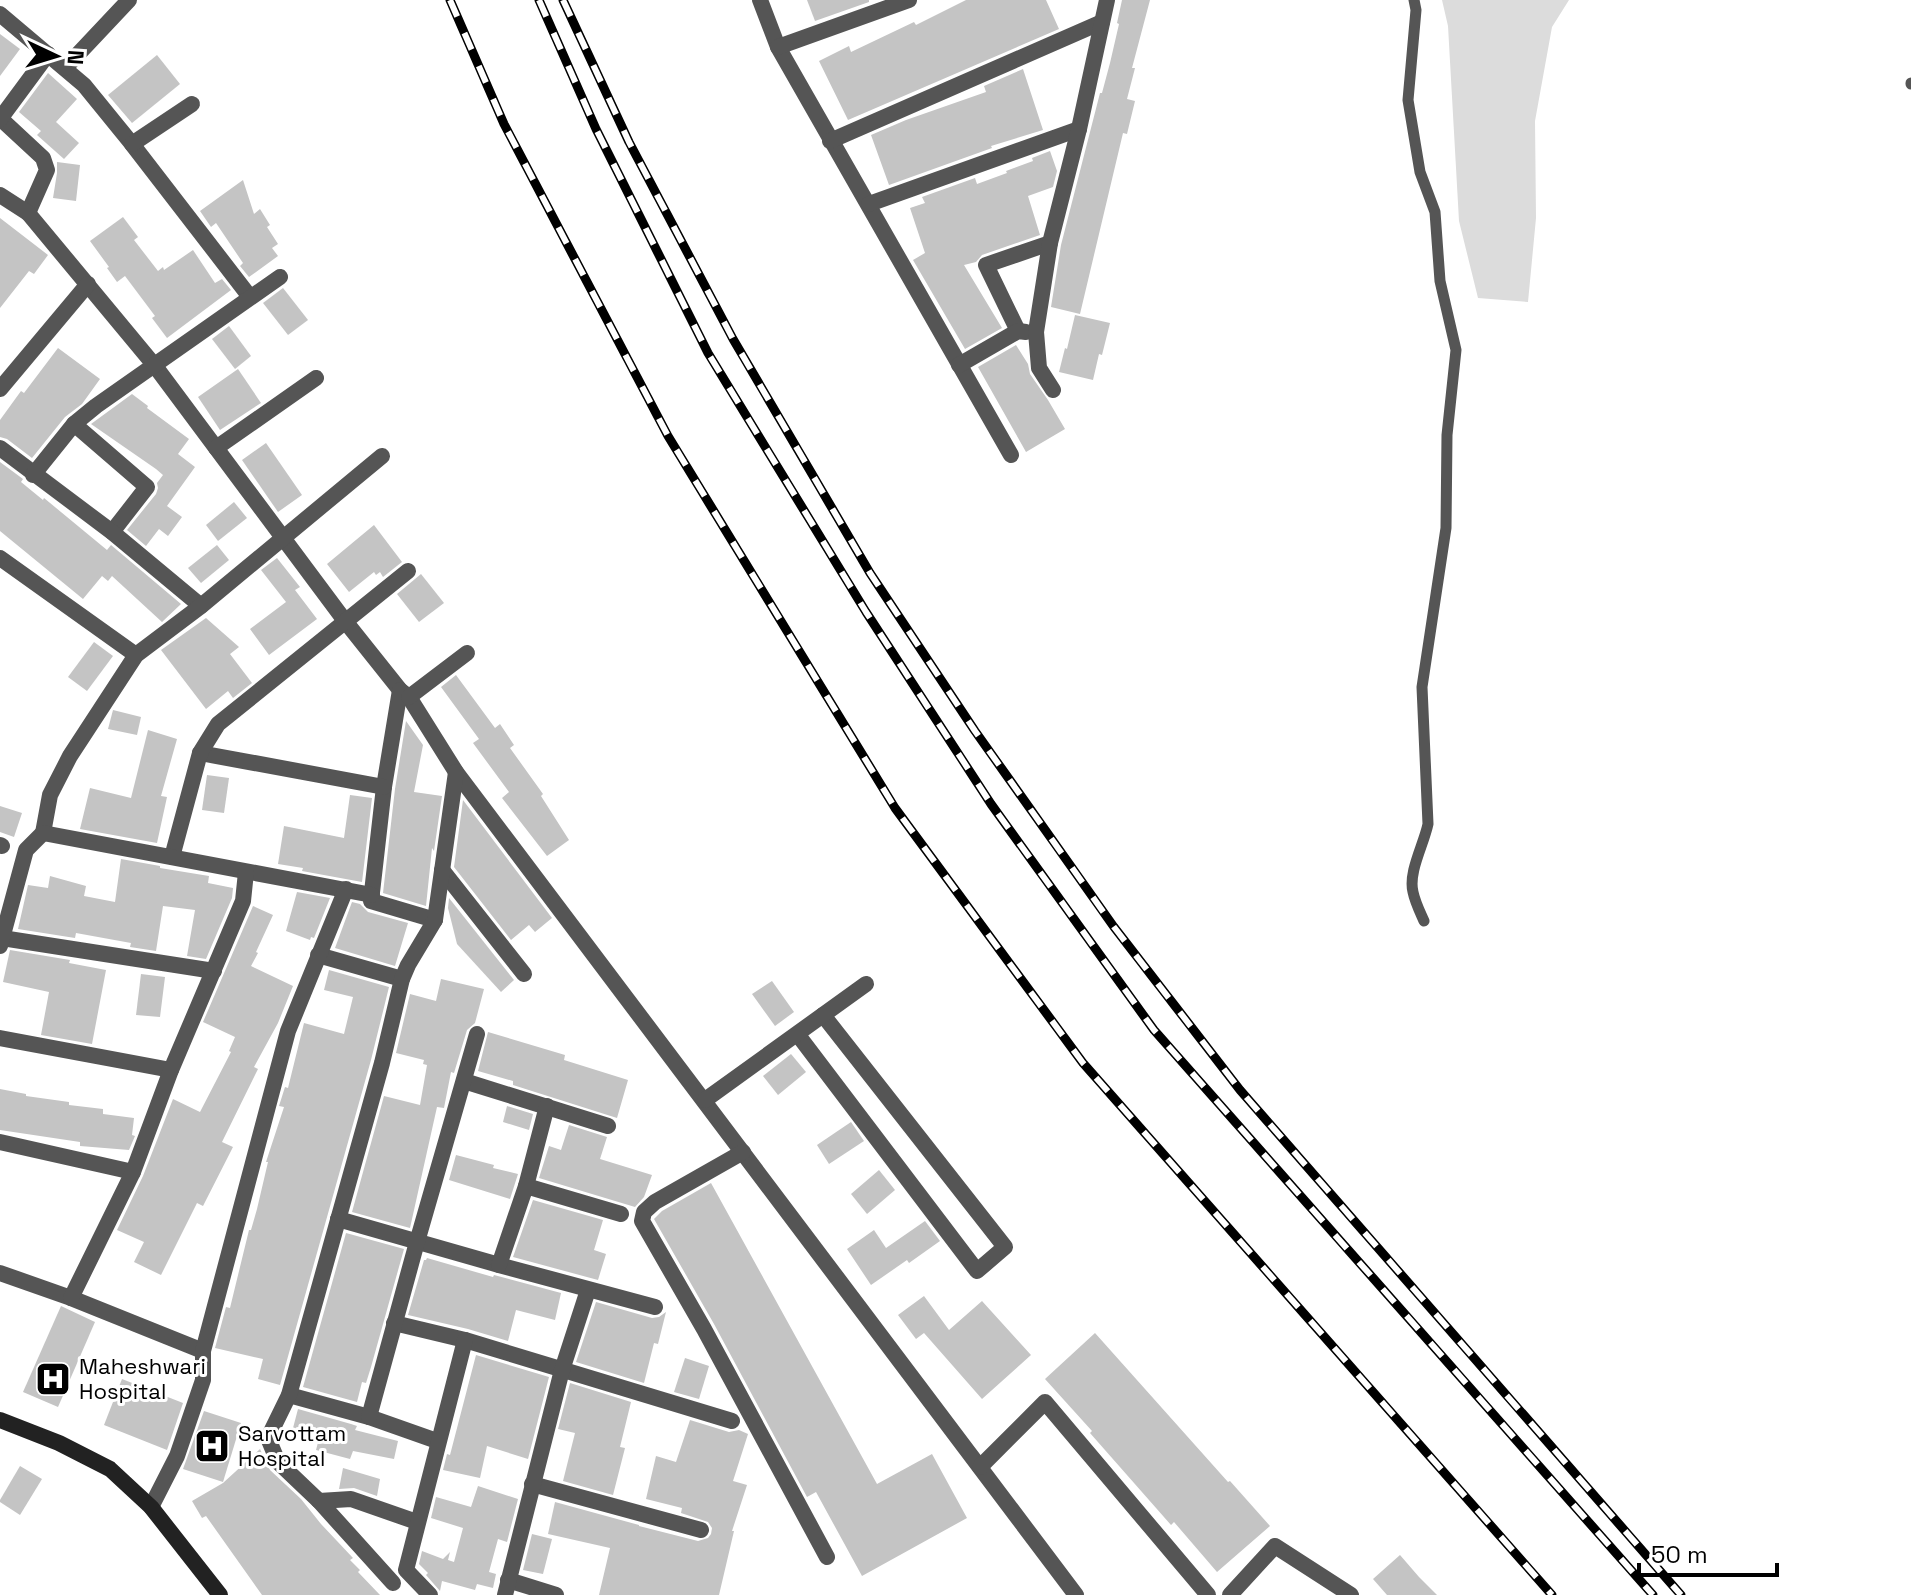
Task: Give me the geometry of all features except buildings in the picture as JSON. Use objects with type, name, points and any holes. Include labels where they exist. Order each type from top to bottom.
[{"type":"street","points":[[65,68],[129,0]]},
{"type":"street","points":[[760,0],[778,47],[1011,455]]},
{"type":"street","points":[[778,47],[873,6],[909,0]]},
{"type":"street","points":[[1053,390],[1039,368],[1036,332],[1050,243],[1107,0]]},
{"type":"street","points":[[0,14],[84,85],[250,297]]},
{"type":"street","points":[[830,141],[1102,22]]},
{"type":"street","points":[[28,213],[47,170],[43,158],[0,118],[48,54]]},
{"type":"street","points":[[132,144],[192,104]]},
{"type":"street","points":[[869,204],[1079,129]]},
{"type":"street","points":[[0,195],[28,213],[155,366],[345,621],[404,694],[456,772],[665,1052],[705,1100],[1076,1595]]},
{"type":"street","points":[[1018,331],[986,265],[1050,243]]},
{"type":"street","points":[[33,475],[74,424],[96,406],[280,277]]},
{"type":"street","points":[[0,389],[88,284]]},
{"type":"street","points":[[959,365],[1018,331],[1036,332]]},
{"type":"street","points":[[216,448],[316,378]]},
{"type":"street","points":[[74,424],[147,487],[112,532]]},
{"type":"street","points":[[0,448],[112,532],[201,606]]},
{"type":"street","points":[[214,971],[1,942],[26,850],[43,833],[50,795],[70,756],[136,655],[201,606],[382,456]]},
{"type":"street","points":[[0,558],[136,655]]},
{"type":"street","points":[[172,857],[200,753],[218,724],[408,571]]},
{"type":"street","points":[[435,920],[371,901],[384,787],[404,694],[467,653]]},
{"type":"street","points":[[200,753],[384,787]]},
{"type":"street","points":[[456,772],[435,920],[402,979],[382,1063],[289,1395],[268,1438],[278,1462],[319,1501],[388,1589],[406,1570],[465,1340]]},
{"type":"street","points":[[43,833],[372,895]]},
{"type":"street","points":[[442,870],[524,974]]},
{"type":"street","points":[[71,1298],[133,1172],[171,1070],[243,901],[246,872]]},
{"type":"street","points":[[151,1507],[177,1456],[203,1380],[203,1351],[288,1031],[346,889]]},
{"type":"street","points":[[318,955],[402,979]]},
{"type":"street","points":[[705,1100],[866,984]]},
{"type":"street","points":[[798,1035],[977,1271],[1005,1247],[823,1015]]},
{"type":"street","points":[[369,1417],[477,1034]]},
{"type":"street","points":[[0,1038],[171,1070]]},
{"type":"street","points":[[464,1081],[608,1126]]},
{"type":"street","points":[[499,1265],[526,1186],[547,1106]]},
{"type":"street","points":[[0,1142],[133,1172]]},
{"type":"street","points":[[743,1152],[655,1202],[644,1212],[642,1221],[827,1557]]},
{"type":"street","points":[[526,1186],[621,1214]]},
{"type":"street","points":[[338,1219],[655,1307]]},
{"type":"street","points":[[0,1273],[203,1351]]},
{"type":"street","points":[[556,1595],[506,1587],[562,1370],[588,1290]]},
{"type":"street","points":[[394,1323],[465,1340],[732,1421]]},
{"type":"street","points":[[289,1395],[369,1417],[437,1441]]},
{"type":"street","points":[[980,1467],[1045,1402],[1208,1595]]},
{"type":"street","points":[[0,1420],[59,1443],[110,1469],[151,1507],[220,1595]]},
{"type":"street","points":[[532,1484],[701,1530]]},
{"type":"street","points":[[319,1501],[351,1499],[417,1522]]},
{"type":"street","points":[[1230,1595],[1275,1546],[1351,1595]]},
{"type":"street","points":[[406,1570],[430,1595]]},
{"type":"lane","points":[[1414,0],[1416,10],[1408,100],[1420,172],[1435,212],[1440,281],[1456,350],[1447,435],[1446,528],[1422,687],[1428,824],[1412,878],[1412,890],[1424,921]]},
{"type":"shaded area","points":[[1442,0],[1569,0],[1552,27],[1535,121],[1536,218],[1528,302],[1478,298],[1459,221],[1448,26]]},
{"type":"railway","points":[[450,0],[504,124],[668,436],[895,808],[1083,1063],[1552,1595]]},
{"type":"railway","points":[[539,0],[596,129],[708,353],[866,612],[991,804],[1154,1030],[1653,1595]]},
{"type":"railway","points":[[563,0],[629,142],[733,339],[870,573],[975,731],[1114,927],[1240,1090],[1681,1595]]},
{"type":"place","name":"Maheshwari Hospital","points":[[53,1379]]},
{"type":"place","name":"Sarvottam Hospital","points":[[212,1446]]}]
